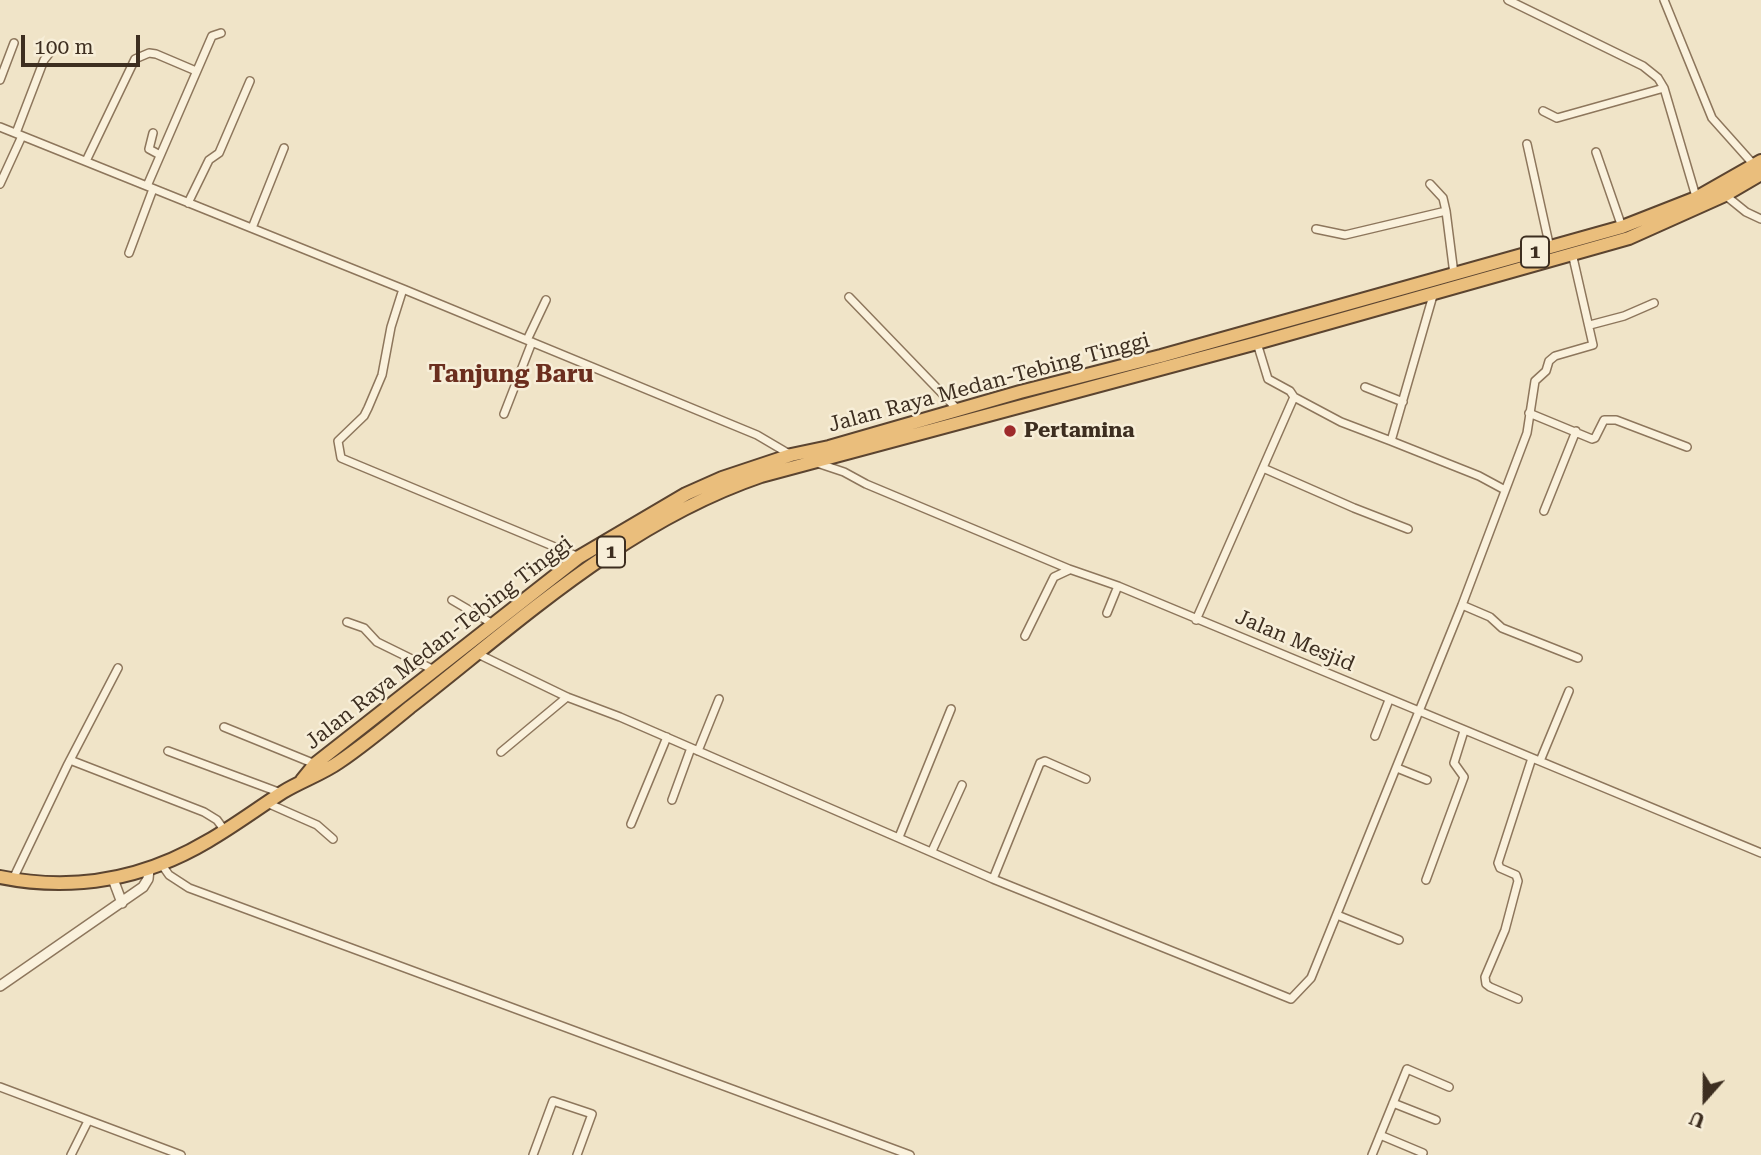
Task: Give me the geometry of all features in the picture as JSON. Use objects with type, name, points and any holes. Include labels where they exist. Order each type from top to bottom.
[{"type":"highway","name":"Jalan Raya Medan-Tebing Tinggi","points":[[299,783],[315,764],[579,557],[686,494],[722,478],[791,455],[1161,356],[1622,227],[1725,195],[1759,167]]},
{"type":"highway","name":"Jalan Raya Medan-Tebing Tinggi","points":[[7,878],[73,884],[113,879],[162,864],[225,831],[282,793],[341,761],[581,573],[655,524],[692,503],[729,487],[1629,238],[1698,203],[1759,167]]},
{"type":"highway","points":[[1297,317],[1302,330]]},
{"type":"street","points":[[1508,0],[1643,66],[1658,78],[1664,88],[1698,203]]},
{"type":"street","points":[[1664,0],[1712,118],[1759,167]]},
{"type":"street","points":[[129,253],[160,155],[212,36],[220,33]]},
{"type":"street","points":[[0,80],[14,43]]},
{"type":"street","points":[[0,184],[44,60],[51,50]]},
{"type":"street","points":[[86,161],[135,59],[149,53],[156,54],[196,71]]},
{"type":"street","points":[[188,204],[209,160],[219,153],[250,80]]},
{"type":"street","points":[[1543,111],[1557,118],[1664,88]]},
{"type":"street","points":[[0,127],[757,435],[791,455]]},
{"type":"street","points":[[153,133],[149,149],[160,155]]},
{"type":"street","points":[[1527,144],[1550,248]]},
{"type":"street","points":[[252,228],[284,148]]},
{"type":"street","points":[[1597,152],[1622,227]]},
{"type":"street","points":[[1430,184],[1443,198],[1454,274]]},
{"type":"street","points":[[1725,195],[1746,212],[1761,219]]},
{"type":"street","points":[[1315,229],[1345,235],[1446,211]]},
{"type":"street","points":[[478,654],[567,698],[592,705],[993,878],[1291,999],[1311,978],[1462,605],[1530,424],[1536,377],[1546,371],[1549,361],[1555,356],[1593,345],[1572,253]]},
{"type":"street","points":[[403,289],[391,327],[382,375],[364,416],[338,441],[341,458],[579,557]]},
{"type":"street","points":[[1391,440],[1434,292]]},
{"type":"street","points":[[849,297],[958,411]]},
{"type":"street","points":[[504,414],[546,300]]},
{"type":"street","points":[[1590,325],[1624,316],[1654,303]]},
{"type":"street","points":[[1257,343],[1268,379],[1290,391],[1294,397],[1341,422],[1479,476],[1505,490]]},
{"type":"street","points":[[1365,387],[1403,402]]},
{"type":"street","points":[[1196,620],[1294,397]]},
{"type":"street","points":[[1530,413],[1594,439],[1604,420],[1610,418],[1687,447]]},
{"type":"street","points":[[1545,511],[1576,431]]},
{"type":"street","name":"Jalan Mesjid","points":[[816,463],[844,472],[866,484],[1069,569],[1118,586],[1761,853]]},
{"type":"street","points":[[1263,468],[1408,529]]},
{"type":"street","points":[[1025,636],[1054,577],[1069,569]]},
{"type":"street","points":[[1107,613],[1118,586]]},
{"type":"street","points":[[452,600],[494,624]]},
{"type":"street","points":[[1462,605],[1490,617],[1502,628],[1578,658]]},
{"type":"street","points":[[347,622],[364,628],[377,642],[434,670]]},
{"type":"street","points":[[7,878],[118,668]]},
{"type":"street","points":[[1518,999],[1486,984],[1485,977],[1505,930],[1518,881],[1516,875],[1500,868],[1498,863],[1536,760],[1569,691]]},
{"type":"street","points":[[501,752],[567,698]]},
{"type":"street","points":[[672,800],[719,699]]},
{"type":"street","points":[[1375,736],[1390,700]]},
{"type":"street","points":[[899,837],[951,709]]},
{"type":"street","points":[[224,727],[315,764]]},
{"type":"street","points":[[1426,880],[1464,777],[1454,761],[1464,731]]},
{"type":"street","points":[[631,824],[667,737]]},
{"type":"street","points":[[168,751],[282,793]]},
{"type":"street","points":[[70,760],[204,812],[217,820],[225,831]]},
{"type":"street","points":[[993,878],[1040,763],[1045,761],[1086,779]]},
{"type":"street","points":[[1397,768],[1427,780]]},
{"type":"street","points":[[932,851],[962,785]]},
{"type":"street","points":[[267,803],[317,825],[333,839]]},
{"type":"street","points":[[162,864],[169,875],[189,888],[910,1155]]},
{"type":"street","points":[[0,986],[144,887],[149,869]]},
{"type":"street","points":[[113,879],[122,903]]},
{"type":"street","points":[[1337,915],[1399,940]]},
{"type":"street","points":[[1372,1155],[1407,1069],[1449,1087]]},
{"type":"street","points":[[0,1087],[181,1155]]},
{"type":"street","points":[[533,1155],[553,1101],[592,1114],[577,1155]]},
{"type":"street","points":[[1393,1103],[1436,1120]]},
{"type":"street","points":[[71,1155],[88,1121]]},
{"type":"street","points":[[1380,1135],[1423,1153]]},
{"type":"place","name":"Pertamina","points":[[1010,431]]},
{"type":"district","name":"Tanjung Baru","points":[[511,375]]}]
